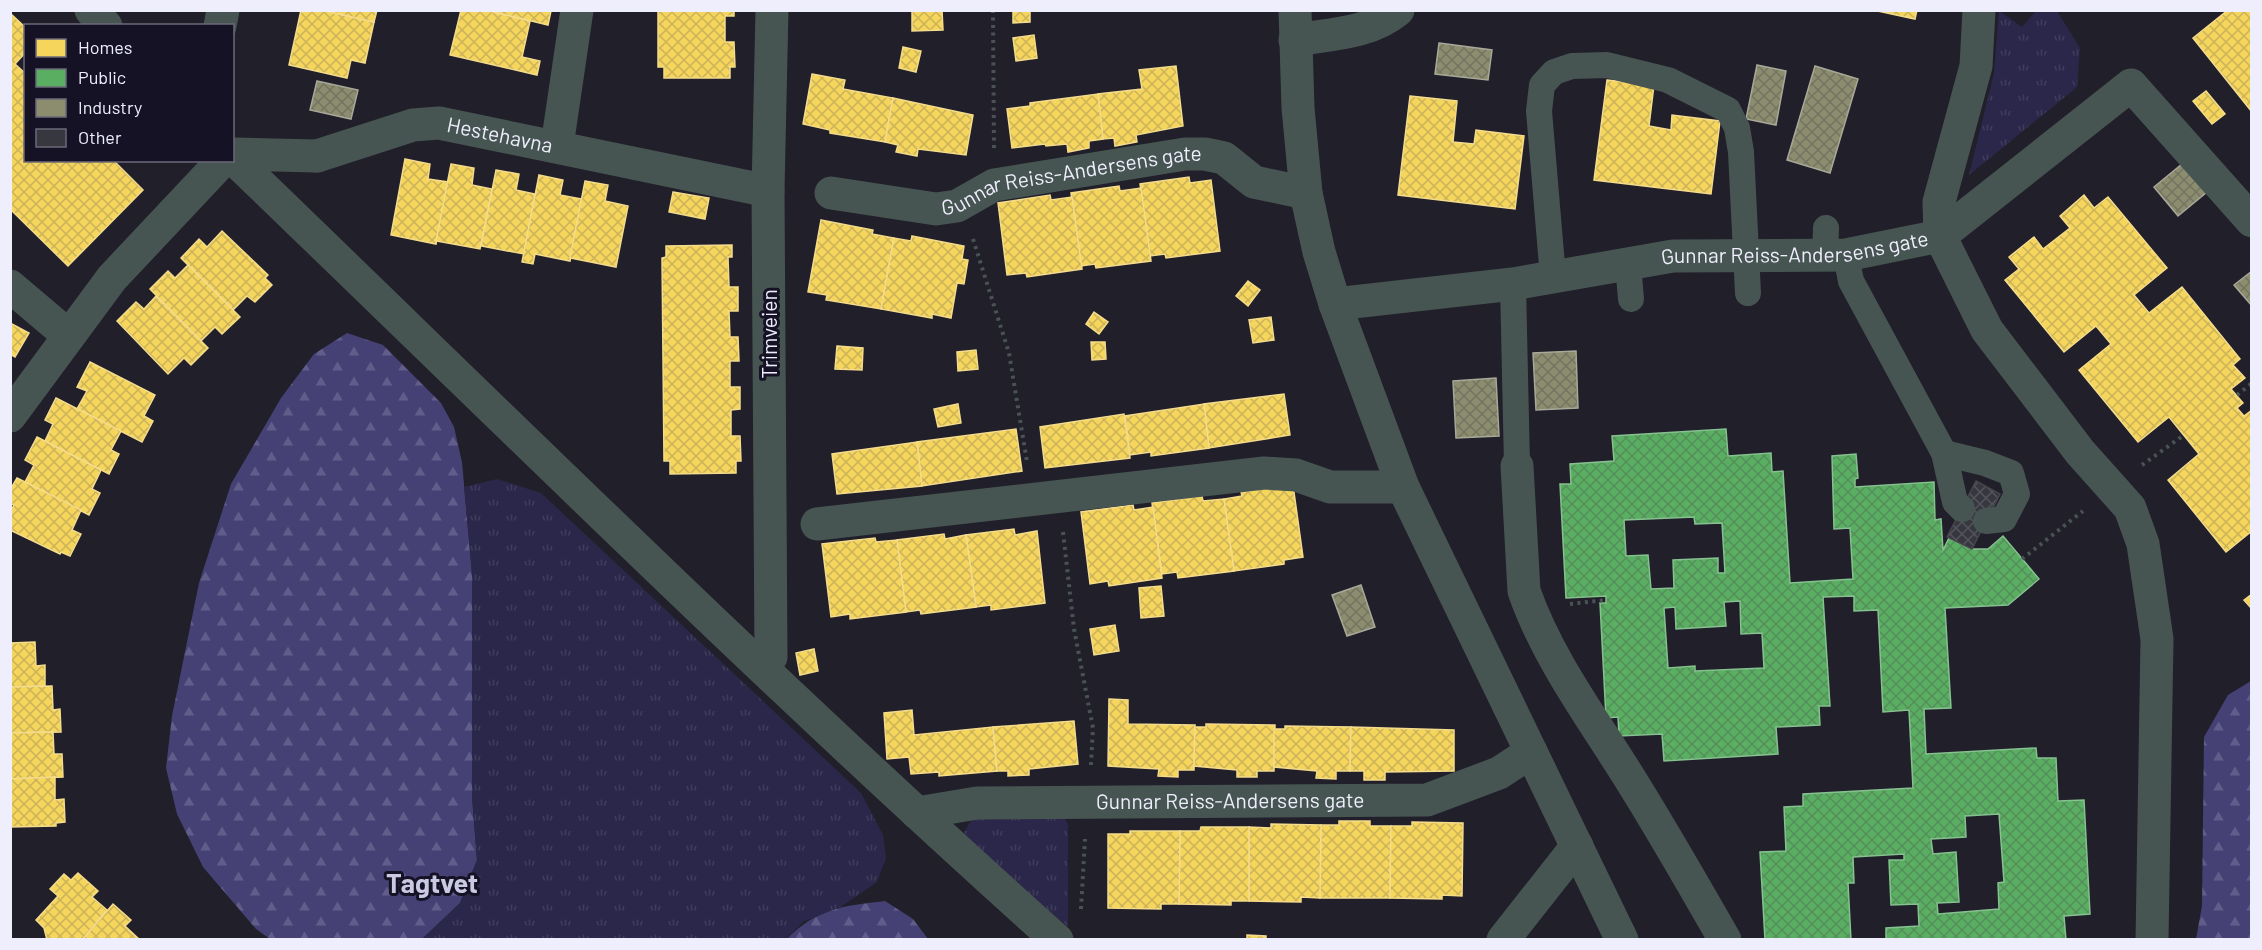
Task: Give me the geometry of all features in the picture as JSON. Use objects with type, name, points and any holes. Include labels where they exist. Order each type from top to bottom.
[{"type":"street","points":[[91,10],[104,24]]},
{"type":"street","points":[[557,146],[578,10]]},
{"type":"street","name":"Trimveien","points":[[771,657],[768,191],[772,10]]},
{"type":"street","points":[[1398,10],[1383,22],[1360,30],[1295,25],[1306,193],[1319,252],[1335,304],[1403,487],[1622,939]]},
{"type":"street","points":[[1978,10],[1976,66],[1939,202],[1940,236],[1987,330],[2080,452],[2130,508],[2143,544],[2157,639],[2151,939]]},
{"type":"street","name":"Gunnar Reiss-Andersens gate","points":[[1335,304],[1513,284],[1673,256],[1744,254],[1940,236],[2131,85],[2252,220]]},
{"type":"street","name":"Hestehavna","points":[[234,155],[317,156],[413,125],[439,123],[768,191]]},
{"type":"street","name":"Gunnar Reiss-Andersens gate","points":[[831,193],[936,210],[957,206],[994,185],[1185,154],[1204,154],[1224,158],[1254,182],[1306,193]]},
{"type":"street","points":[[234,157],[746,653],[917,813],[1057,939]]},
{"type":"street","points":[[10,417],[112,278],[221,162]]},
{"type":"street","points":[[10,286],[69,336]]},
{"type":"street","points":[[1517,466],[1524,591],[1530,608],[1555,659],[1629,777],[1725,939]]},
{"type":"street","points":[[817,524],[1264,473],[1296,475],[1330,487],[1403,487]]},
{"type":"street","name":"Gunnar Reiss-Andersens gate","points":[[917,813],[976,803],[1427,800],[1499,773],[1531,752]]},
{"type":"street","points":[[1503,939],[1577,846]]},
{"type":"lane","points":[[1553,276],[1539,111],[1542,85],[1554,72],[1572,66],[1607,65],[1668,80],[1728,110],[1737,128],[1741,152],[1744,254],[1748,293]]},
{"type":"lane","points":[[1832,246],[1866,314],[1944,453],[1954,502],[1962,509]]},
{"type":"lane","points":[[1628,264],[1630,299]]},
{"type":"lane","points":[[1513,284],[1517,466]]},
{"type":"lane","points":[[1944,453],[1985,463],[2011,473],[2017,494],[2004,519],[1986,521]]},
{"type":"path","points":[[993,10],[994,185]]},
{"type":"path","points":[[957,206],[975,244],[1009,353],[1046,497],[1093,728],[1080,916]]},
{"type":"path","points":[[2237,395],[2252,383]]},
{"type":"path","points":[[2022,559],[2184,435]]},
{"type":"green space","points":[[1999,11],[2022,27],[2036,11],[2057,11],[2080,48],[2077,87],[1969,175],[1994,73]]},
{"type":"green space","points":[[347,333],[383,345],[441,403],[454,427],[462,462],[472,574],[472,797],[477,860],[460,903],[422,939],[270,939],[256,929],[203,867],[177,814],[166,768],[172,716],[199,583],[231,484],[281,398],[314,354]]},
{"type":"green space","points":[[497,479],[541,493],[861,793],[883,835],[886,858],[877,882],[842,906],[803,922],[786,939],[422,939],[460,903],[477,860],[472,797],[472,574],[464,487]]},
{"type":"green space","points":[[2251,681],[2251,939],[2196,939],[2202,906],[2204,737],[2228,695]]},
{"type":"green space","points":[[972,819],[1065,819],[1068,825],[1068,927],[973,849],[964,832]]},
{"type":"green space","points":[[885,901],[913,919],[928,939],[786,940],[809,921],[831,910]]},
{"type":"building: Homes","points":[[301,10],[322,10],[374,22],[365,63],[351,60],[347,78],[289,65]]},
{"type":"building: Homes","points":[[322,10],[377,10],[374,22]]},
{"type":"building: Homes","points":[[461,10],[486,10],[530,21],[522,57],[540,61],[537,75],[450,55]]},
{"type":"building: Homes","points":[[486,10],[548,10],[551,11],[548,25]]},
{"type":"building: Homes","points":[[658,10],[734,10],[734,16],[725,16],[725,42],[734,42],[735,67],[730,67],[730,78],[664,78],[664,67],[658,67]]},
{"type":"building: Homes","points":[[912,10],[942,10],[943,30],[912,31]]},
{"type":"building: Homes","points":[[1013,10],[1030,10],[1030,22],[1013,23]]},
{"type":"building: Homes","points":[[1873,10],[1917,10],[1915,19]]},
{"type":"building: Homes","points":[[2228,10],[2252,10],[2252,112],[2193,38]]},
{"type":"building: Homes","points":[[10,13],[24,26],[24,54],[15,64],[24,72],[24,162],[115,162],[143,190],[68,266],[10,209]]},
{"type":"building: Homes","points":[[1034,35],[1037,58],[1016,61],[1013,38]]},
{"type":"building: Homes","points":[[903,47],[921,51],[916,72],[899,68]]},
{"type":"building: Homes","points":[[1176,66],[1183,126],[1136,135],[1137,142],[1115,146],[1114,138],[1103,139],[1098,94],[1142,89],[1139,70]]},
{"type":"building: Homes","points":[[812,74],[845,80],[843,89],[893,98],[885,142],[830,133],[830,130],[803,124]]},
{"type":"building: Homes","points":[[1607,80],[1654,85],[1649,126],[1671,130],[1672,115],[1720,121],[1711,194],[1594,180]]},
{"type":"building: Homes","points":[[2206,91],[2225,114],[2212,124],[2193,101]]},
{"type":"building: Homes","points":[[1098,94],[1103,139],[1089,141],[1089,148],[1068,152],[1067,144],[1046,146],[1045,144],[1012,148],[1007,109],[1030,106],[1030,103]]},
{"type":"building: Homes","points":[[1410,96],[1457,101],[1453,142],[1474,144],[1476,130],[1524,136],[1515,209],[1398,195]]},
{"type":"building: Homes","points":[[893,98],[973,115],[966,155],[918,149],[917,156],[896,152],[898,145],[885,142]]},
{"type":"building: Homes","points":[[405,159],[430,164],[428,179],[448,182],[436,244],[391,235]]},
{"type":"building: Homes","points":[[451,164],[474,168],[472,185],[492,189],[480,249],[436,241]]},
{"type":"building: Homes","points":[[496,170],[519,174],[516,190],[535,194],[524,254],[481,246]]},
{"type":"building: Homes","points":[[539,175],[563,180],[560,195],[582,199],[570,261],[535,254],[533,264],[522,262]]},
{"type":"building: Homes","points":[[1189,177],[1190,183],[1211,180],[1220,251],[1166,258],[1165,254],[1150,256],[1140,184]]},
{"type":"building: Homes","points":[[585,181],[608,185],[605,201],[628,206],[616,267],[570,258]]},
{"type":"building: Homes","points":[[1119,186],[1120,191],[1141,188],[1151,261],[1096,268],[1095,264],[1081,266],[1071,193]]},
{"type":"building: Homes","points":[[673,192],[709,198],[705,219],[669,212]]},
{"type":"building: Homes","points":[[1050,195],[1051,200],[1072,197],[1082,269],[1027,277],[1026,273],[1007,275],[998,203]]},
{"type":"building: Homes","points":[[2084,195],[2094,208],[2108,197],[2167,268],[2134,295],[2149,313],[2182,287],[2240,359],[2233,365],[2245,378],[2231,389],[2243,403],[2237,408],[2244,416],[2252,410],[2252,531],[2226,552],[2168,480],[2199,454],[2169,417],[2138,442],[2079,370],[2111,344],[2096,326],[2064,352],[2005,280],[2019,269],[2009,257],[2034,237],[2043,249],[2070,228],[2060,216]]},
{"type":"building: Homes","points":[[821,220],[873,230],[872,234],[894,238],[881,309],[826,300],[827,295],[808,292]]},
{"type":"building: Homes","points":[[222,231],[268,275],[265,278],[272,285],[255,302],[247,296],[233,310],[181,258],[199,239],[207,247]]},
{"type":"building: Homes","points":[[912,236],[964,246],[962,259],[968,260],[964,284],[957,283],[951,318],[932,314],[932,318],[881,309],[894,238],[911,241]]},
{"type":"building: Homes","points":[[732,245],[732,257],[728,257],[729,287],[738,287],[738,311],[729,311],[730,337],[738,337],[739,361],[730,361],[730,387],[740,387],[740,409],[731,410],[731,436],[740,436],[741,461],[736,461],[736,473],[670,474],[670,461],[664,461],[662,258],[666,257],[666,246]]},
{"type":"building: Homes","points":[[188,265],[240,317],[222,334],[215,327],[201,341],[150,289],[168,271],[175,278]]},
{"type":"building: Homes","points":[[1248,281],[1260,290],[1248,306],[1236,296]]},
{"type":"building: Homes","points":[[156,296],[208,348],[191,365],[184,358],[168,374],[117,321],[136,302],[144,309]]},
{"type":"building: Homes","points":[[1094,312],[1108,322],[1099,334],[1086,324]]},
{"type":"building: Homes","points":[[1271,317],[1274,340],[1253,343],[1249,320]]},
{"type":"building: Homes","points":[[10,323],[29,333],[15,357],[10,354]]},
{"type":"building: Homes","points":[[1091,342],[1105,342],[1106,359],[1092,360]]},
{"type":"building: Homes","points":[[837,346],[863,348],[862,370],[835,369]]},
{"type":"building: Homes","points":[[976,350],[978,369],[958,371],[957,352]]},
{"type":"building: Homes","points":[[90,362],[155,395],[144,416],[153,421],[142,442],[77,409],[87,391],[77,387]]},
{"type":"building: Homes","points":[[1284,394],[1290,435],[1209,448],[1204,404]]},
{"type":"building: Homes","points":[[56,398],[121,431],[111,450],[119,454],[109,474],[45,441],[53,424],[45,420]]},
{"type":"building: Homes","points":[[958,404],[961,423],[938,427],[934,409]]},
{"type":"building: Homes","points":[[1204,404],[1209,448],[1151,456],[1151,452],[1130,455],[1125,416]]},
{"type":"building: Homes","points":[[1124,414],[1130,458],[1045,468],[1040,427]]},
{"type":"building: Homes","points":[[1016,429],[1022,471],[922,486],[917,442]]},
{"type":"building: Homes","points":[[37,437],[101,470],[92,489],[100,493],[89,515],[25,482],[34,465],[25,460]]},
{"type":"building: Homes","points":[[917,442],[922,486],[837,494],[832,454]]},
{"type":"building: Homes","points":[[17,478],[81,510],[72,530],[81,534],[70,556],[61,552],[60,554],[10,530],[10,512],[14,505],[10,503],[10,490]]},
{"type":"building: Homes","points":[[1293,485],[1303,557],[1284,560],[1284,564],[1234,571],[1224,499],[1242,496],[1241,492]]},
{"type":"building: Homes","points":[[1202,496],[1203,501],[1224,499],[1234,571],[1178,578],[1177,572],[1162,574],[1152,503]]},
{"type":"building: Homes","points":[[1133,505],[1134,510],[1153,507],[1162,578],[1109,586],[1108,581],[1090,584],[1081,512]]},
{"type":"building: Homes","points":[[1014,529],[1015,535],[1037,531],[1045,603],[991,610],[991,605],[976,607],[966,535]]},
{"type":"building: Homes","points":[[944,534],[945,539],[966,535],[976,607],[921,614],[920,610],[906,612],[897,540]]},
{"type":"building: Homes","points":[[875,538],[876,542],[897,540],[906,612],[850,619],[850,614],[831,617],[822,544]]},
{"type":"building: Homes","points":[[1161,586],[1164,616],[1141,618],[1139,588]]},
{"type":"building: Homes","points":[[2252,594],[2252,609],[2244,600]]},
{"type":"building: Homes","points":[[1115,625],[1119,651],[1094,655],[1090,629]]},
{"type":"building: Homes","points":[[35,642],[36,666],[45,665],[45,686],[10,687],[10,643]]},
{"type":"building: Homes","points":[[814,649],[818,671],[800,675],[796,653]]},
{"type":"building: Homes","points":[[52,686],[53,710],[60,709],[61,732],[10,733],[10,687]]},
{"type":"building: Homes","points":[[1109,699],[1128,700],[1128,724],[1195,725],[1194,770],[1178,770],[1178,777],[1158,776],[1159,769],[1108,766]]},
{"type":"building: Homes","points":[[912,710],[914,735],[993,727],[997,771],[939,776],[939,772],[911,774],[909,757],[887,759],[884,713]]},
{"type":"building: Homes","points":[[1074,721],[1078,764],[1029,769],[1029,775],[1008,776],[1008,771],[997,771],[993,727]]},
{"type":"building: Homes","points":[[1206,724],[1275,725],[1274,771],[1257,771],[1257,777],[1237,777],[1237,770],[1194,766],[1195,727],[1206,727]]},
{"type":"building: Homes","points":[[1285,726],[1351,727],[1350,771],[1336,771],[1336,779],[1316,778],[1317,771],[1274,767],[1274,729],[1285,729]]},
{"type":"building: Homes","points":[[1351,727],[1454,730],[1454,771],[1385,772],[1385,780],[1364,780],[1364,771],[1350,771]]},
{"type":"building: Homes","points":[[53,732],[54,754],[62,754],[63,777],[10,779],[10,733]]},
{"type":"building: Homes","points":[[55,777],[55,800],[64,799],[65,822],[56,823],[56,826],[10,827],[10,779]]},
{"type":"building: Homes","points":[[1339,821],[1370,821],[1370,826],[1391,826],[1390,898],[1320,898],[1321,825],[1339,825]]},
{"type":"building: Homes","points":[[1412,822],[1463,823],[1462,896],[1442,895],[1442,899],[1390,898],[1391,826],[1412,826]]},
{"type":"building: Homes","points":[[1271,824],[1321,825],[1320,898],[1301,897],[1301,902],[1249,901],[1249,827],[1271,828]]},
{"type":"building: Homes","points":[[1201,827],[1249,827],[1249,901],[1231,901],[1231,905],[1179,904],[1180,831],[1200,831]]},
{"type":"building: Homes","points":[[1130,831],[1180,831],[1179,904],[1161,904],[1161,909],[1108,908],[1108,834],[1130,834]]},
{"type":"building: Homes","points":[[78,873],[98,891],[92,897],[107,910],[82,940],[47,940],[44,928],[36,920],[58,896],[50,889],[64,874],[71,880]]},
{"type":"building: Homes","points":[[113,904],[131,920],[125,926],[140,940],[82,940]]},
{"type":"building: Homes","points":[[1247,935],[1266,936],[1266,940],[1247,940]]},
{"type":"building: Public","points":[[1726,429],[1728,456],[1771,453],[1772,472],[1783,471],[1790,583],[1853,579],[1850,528],[1834,529],[1832,456],[1856,454],[1858,478],[1855,479],[1855,487],[1934,482],[1935,520],[1941,519],[1943,550],[1949,538],[1972,549],[1988,549],[2003,536],[2039,579],[2008,605],[1945,608],[1951,708],[1924,709],[1926,754],[2036,748],[2037,758],[2056,758],[2058,801],[2084,800],[2090,914],[2064,916],[2066,940],[1886,940],[1886,928],[1919,926],[1918,904],[1891,905],[1889,860],[1904,860],[1904,854],[1853,857],[1854,883],[1848,883],[1851,940],[1765,940],[1760,852],[1786,851],[1784,807],[1803,806],[1803,794],[1913,788],[1909,710],[1883,712],[1878,610],[1854,611],[1854,596],[1823,597],[1830,706],[1819,706],[1820,725],[1776,727],[1778,754],[1664,761],[1662,734],[1619,736],[1618,717],[1606,718],[1600,603],[1606,603],[1606,596],[1566,598],[1560,484],[1571,484],[1570,464],[1614,461],[1612,436]],"holes":[[[1694,517],[1695,524],[1722,523],[1725,573],[1718,573],[1718,558],[1673,560],[1674,588],[1651,589],[1648,555],[1626,556],[1624,520]],[[1740,601],[1741,634],[1762,633],[1764,668],[1695,671],[1695,666],[1668,668],[1664,608],[1675,607],[1676,629],[1726,626],[1724,602]],[[1999,814],[2004,882],[1998,883],[1999,909],[1938,914],[1937,903],[1959,902],[1956,852],[1933,854],[1931,839],[1966,837],[1965,816]]]},
{"type":"building: Industry","points":[[1439,43],[1492,50],[1488,80],[1435,74]]},
{"type":"building: Industry","points":[[1757,65],[1786,71],[1776,125],[1746,119]]},
{"type":"building: Industry","points":[[1815,66],[1858,79],[1830,173],[1787,160]]},
{"type":"building: Industry","points":[[317,81],[358,90],[351,119],[310,110]]},
{"type":"building: Industry","points":[[2188,159],[2212,188],[2178,216],[2154,187]]},
{"type":"building: Industry","points":[[2252,271],[2252,306],[2234,285]]},
{"type":"building: Industry","points":[[1576,351],[1578,408],[1536,410],[1533,353]]},
{"type":"building: Industry","points":[[1496,378],[1499,436],[1456,438],[1453,381]]},
{"type":"building: Industry","points":[[1361,585],[1375,627],[1347,636],[1332,595]]},
{"type":"building: Other","points":[[1976,481],[2000,494],[1972,549],[1947,537]]},
{"type":"district","name":"Tagtvet","points":[[432,884]]}]
